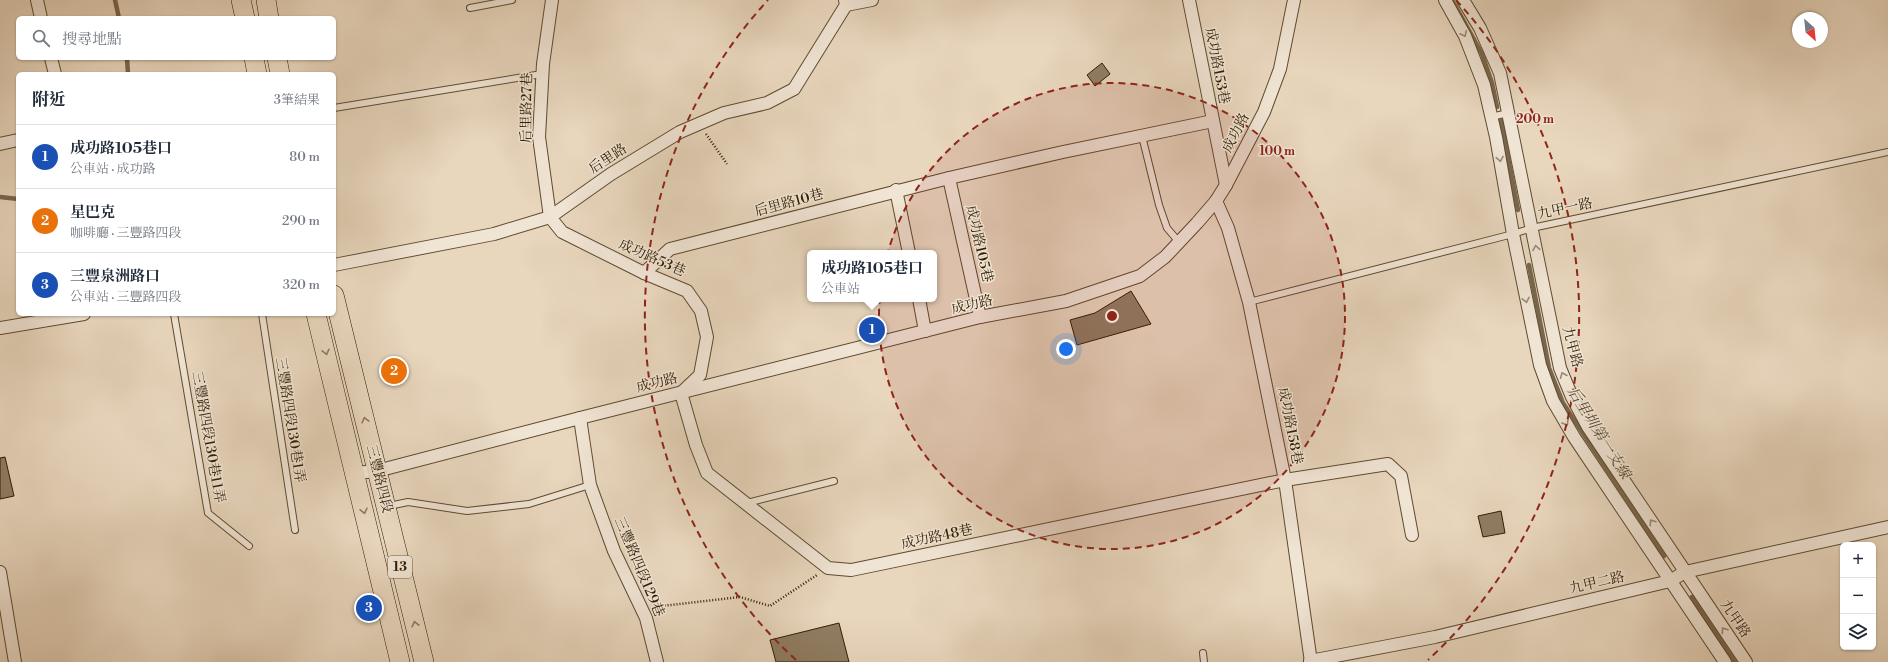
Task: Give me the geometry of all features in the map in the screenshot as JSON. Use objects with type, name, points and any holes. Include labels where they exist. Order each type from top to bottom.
[{"type":"main road","points":[[241,0],[245,16]]},
{"type":"main road","points":[[266,0],[269,16]]},
{"type":"main road","points":[[254,60],[257,72]]},
{"type":"main road","points":[[277,60],[280,72]]},
{"type":"main road","name":"三豐路四段","points":[[336,303],[424,662]]},
{"type":"main road","name":"三豐路四段","points":[[316,316],[400,662]]},
{"type":"street","points":[[37,0],[41,16]]},
{"type":"street","name":"后里路27巷","points":[[550,217],[539,137],[542,74],[552,0]]},
{"type":"street","points":[[846,3],[872,0]]},
{"type":"street","name":"成功路153巷","points":[[1189,0],[1226,185]]},
{"type":"street","name":"成功路","points":[[355,473],[377,472],[580,418],[980,317],[1066,301],[1140,276],[1165,257],[1216,201],[1226,185],[1264,112],[1280,69],[1294,0]]},
{"type":"street","points":[[1445,0],[1465,36],[1484,85],[1512,234],[1540,365],[1553,401],[1574,437],[1725,662]]},
{"type":"street","name":"九甲路","points":[[1463,0],[1480,28],[1500,73],[1532,228],[1548,316],[1560,368],[1572,397],[1588,427],[1746,662]]},
{"type":"street","name":"后里路","points":[[336,265],[494,234],[550,217],[611,174],[680,132],[724,113],[767,103],[794,89],[846,3]]},
{"type":"street","points":[[52,60],[54,72]]},
{"type":"street","name":"后里路10巷","points":[[644,273],[670,249],[896,190],[1063,152],[1213,122]]},
{"type":"street","points":[[0,144],[16,140]]},
{"type":"street","name":"成功路105巷","points":[[949,178],[980,317]]},
{"type":"street","points":[[896,190],[908,250]]},
{"type":"street","name":"成功路158巷","points":[[1216,201],[1228,228],[1249,302],[1285,480],[1310,662]]},
{"type":"street","name":"成功路53巷","points":[[550,217],[562,232],[644,273],[687,291],[701,311],[706,337],[700,375],[681,393]]},
{"type":"street","points":[[920,302],[925,331]]},
{"type":"street","points":[[0,328],[72,316]]},
{"type":"street","points":[[681,393],[696,445],[707,473],[828,568]]},
{"type":"street","name":"三豐路四段129巷","points":[[580,418],[590,485],[614,551],[646,618],[657,662]]},
{"type":"street","name":"成功路48巷","points":[[828,568],[851,570],[1285,480],[1388,464],[1401,476],[1412,534]]},
{"type":"street","name":"九甲二路","points":[[1310,662],[1435,637],[1670,581],[1685,572],[1888,527]]},
{"type":"street","points":[[0,572],[15,662]]},
{"type":"lane","points":[[470,8],[512,0]]},
{"type":"lane","points":[[336,108],[542,74]]},
{"type":"lane","points":[[1491,117],[1508,113]]},
{"type":"lane","points":[[1142,136],[1159,206],[1167,228],[1179,242]]},
{"type":"lane","name":"九甲一路","points":[[1249,302],[1532,228],[1888,152]]},
{"type":"lane","name":"三豐路四段130巷11弄","points":[[174,316],[208,513],[249,546]]},
{"type":"lane","name":"三豐路四段130巷1弄","points":[[262,316],[295,530]]},
{"type":"lane","points":[[746,504],[834,481]]},
{"type":"lane","points":[[386,507],[408,502],[467,511],[529,504],[590,485]]},
{"type":"lane","points":[[1203,653],[1204,662]]},
{"type":"path","points":[[699,124],[727,164]]},
{"type":"path","points":[[646,618],[662,606],[740,597],[770,606],[828,568]]},
{"type":"building","points":[[1102,63],[1110,74],[1095,86],[1087,75]]},
{"type":"building","points":[[1131,291],[1151,324],[1077,345],[1070,320],[1095,313]]},
{"type":"building","points":[[5,457],[14,496],[0,499],[0,458]]},
{"type":"building","points":[[1501,511],[1505,533],[1483,537],[1478,516]]},
{"type":"building","points":[[839,623],[849,662],[776,662],[770,640]]},
{"type":"waterway","points":[[115,0],[119,16]]},
{"type":"waterway","name":"后里圳第一支線","points":[[1452,0],[1482,54],[1492,83],[1497,107]]},
{"type":"waterway","points":[[127,60],[128,72]]},
{"type":"waterway","name":"后里圳第一支線","points":[[1501,121],[1518,210]]},
{"type":"waterway","points":[[0,197],[16,199]]},
{"type":"waterway","name":"后里圳第一支線","points":[[1529,265],[1549,368],[1563,403],[1664,556]]},
{"type":"waterway","name":"后里圳第一支線","points":[[1692,597],[1735,662]]},
{"type":"place","name":"成功路105巷口","points":[[872,330]]},
{"type":"place","name":"星巴克","points":[[394,371]]},
{"type":"place","name":"三豐泉洲路口","points":[[369,608]]}]
